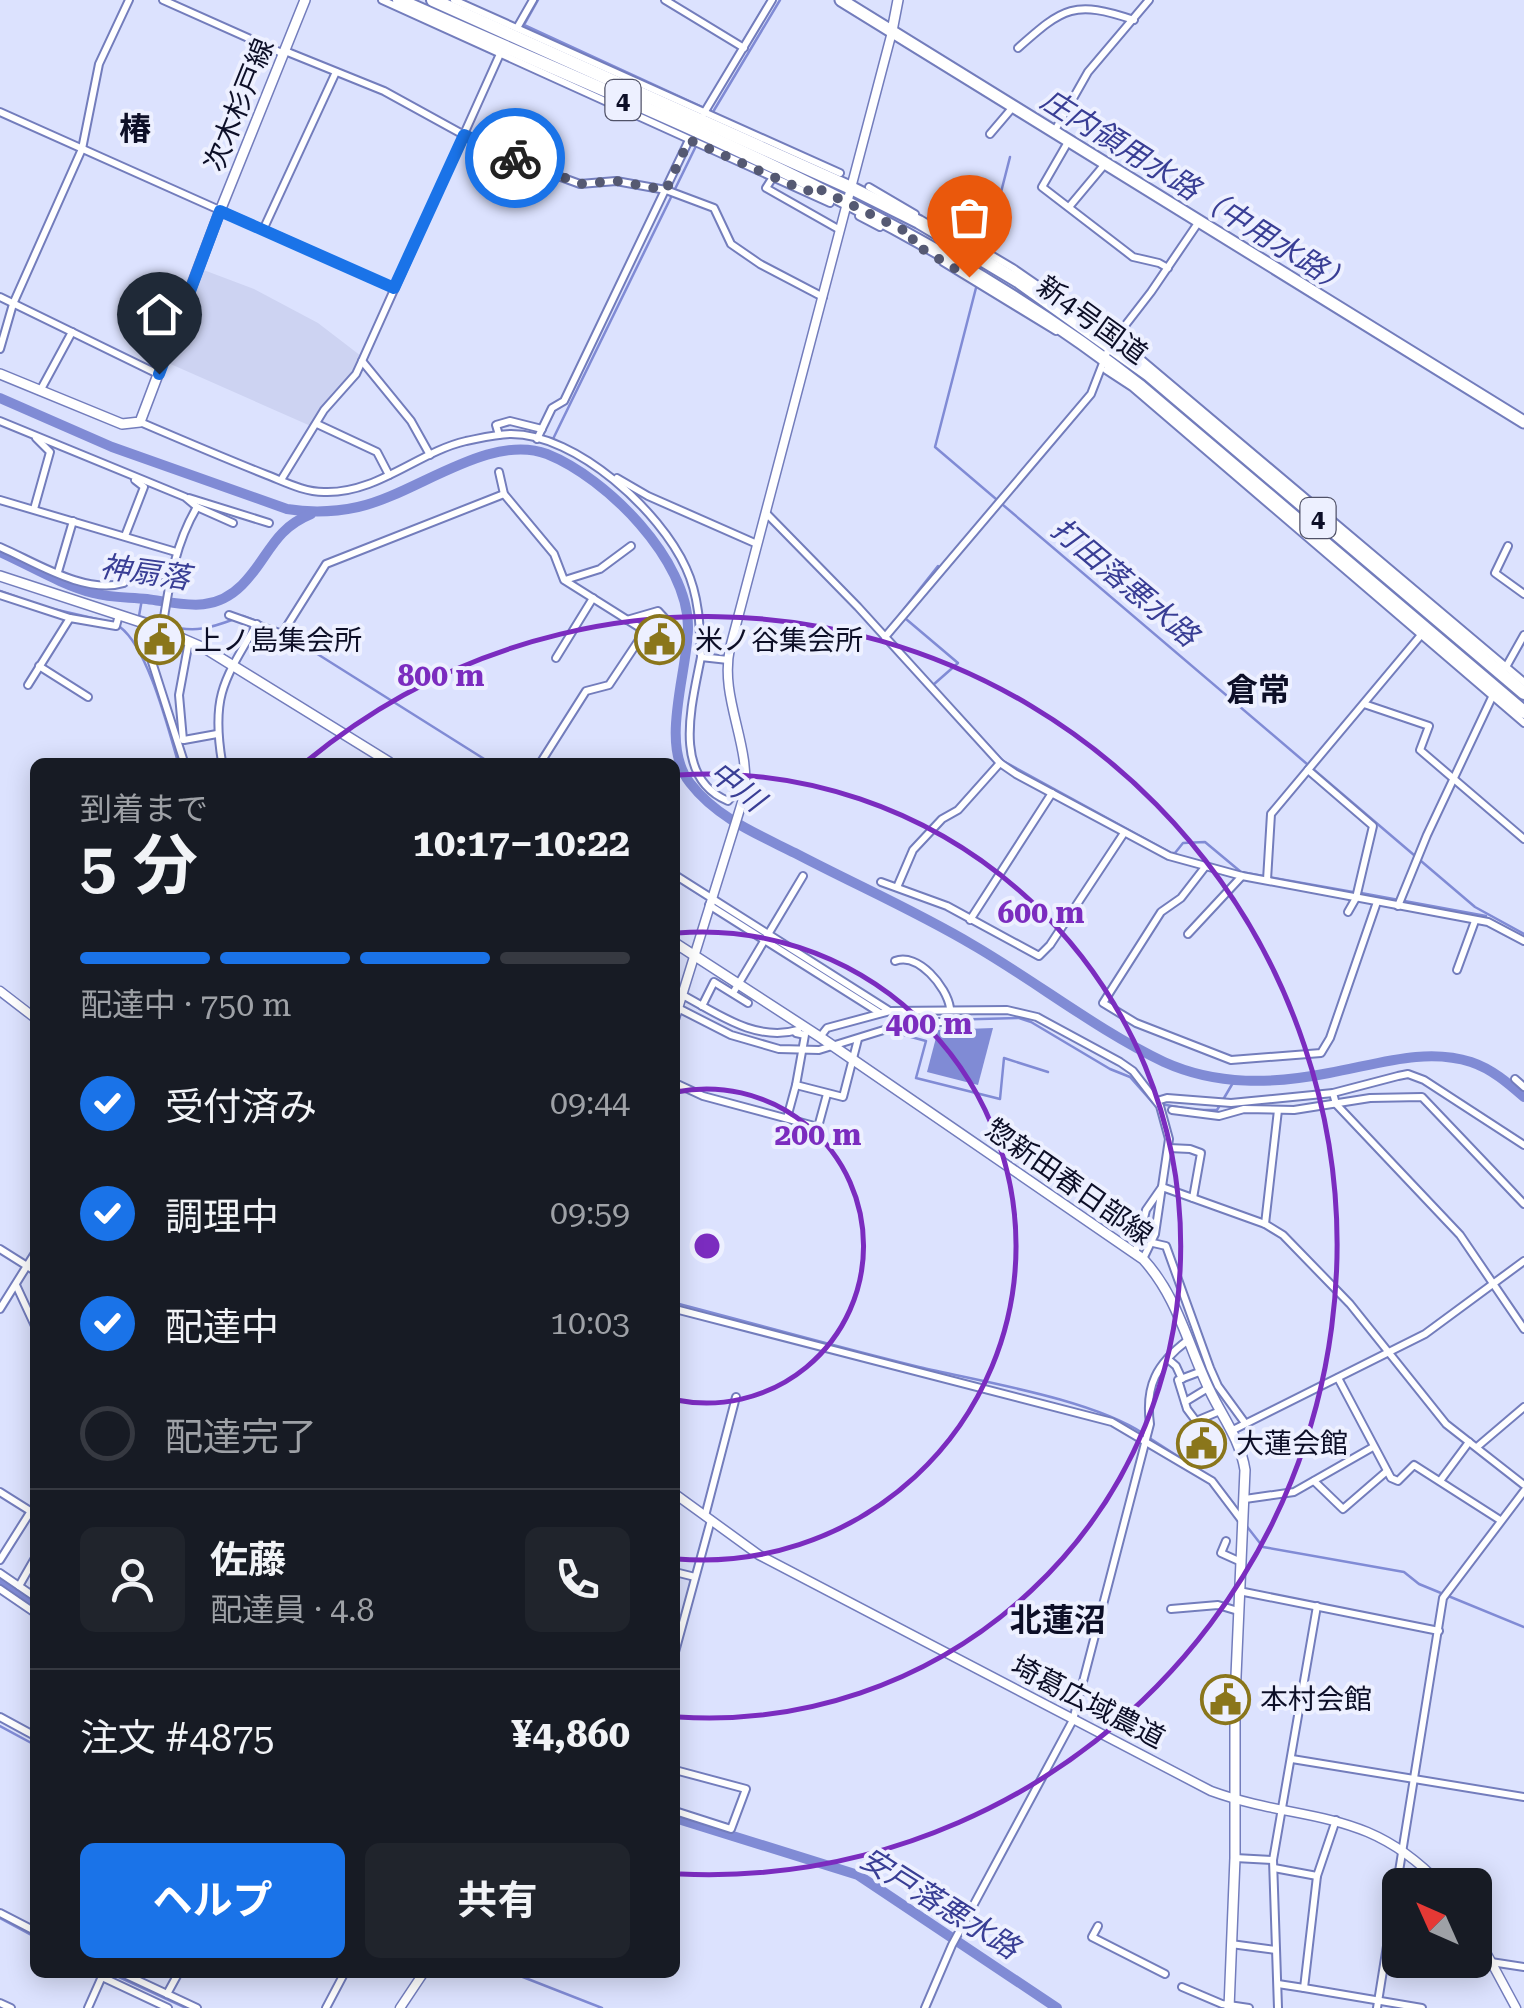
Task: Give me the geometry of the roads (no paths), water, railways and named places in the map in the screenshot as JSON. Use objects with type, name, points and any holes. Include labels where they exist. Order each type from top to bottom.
[{"type":"highway","name":"新4号国道","points":[[399,0],[507,54],[810,188],[849,195]]},
{"type":"highway","name":"新4号国道","points":[[433,0],[796,159],[849,195],[917,230],[1066,322],[1145,381],[1524,693]]},
{"type":"highway","name":"新4号国道","points":[[1145,381],[1494,692],[1524,712]]},
{"type":"main road","name":"次木杉戸線","points":[[140,422],[305,0]]},
{"type":"main road","points":[[841,0],[1524,422]]},
{"type":"main road","points":[[892,32],[898,0]]},
{"type":"main road","points":[[0,374],[122,424],[140,422]]},
{"type":"main road","points":[[0,576],[189,641],[233,664],[383,758]]},
{"type":"main road","name":"惣新田春日部線","points":[[680,946],[799,1029],[829,1043],[1139,1256],[1174,1302],[1208,1388],[1233,1430],[1242,1455],[1246,1499],[1238,1611],[1229,2006]]},
{"type":"street","points":[[0,349],[13,304],[82,148],[99,64],[129,0]]},
{"type":"street","points":[[163,0],[384,91],[464,135],[580,184],[616,181],[666,190],[714,208],[731,244],[760,264],[823,296]]},
{"type":"street","points":[[382,0],[689,140],[810,188],[830,203]]},
{"type":"street","points":[[454,0],[704,112],[796,159],[840,173]]},
{"type":"street","points":[[517,28],[533,0]]},
{"type":"street","points":[[665,0],[744,48]]},
{"type":"street","points":[[704,112],[772,0]]},
{"type":"street","points":[[1053,133],[1088,72],[1134,20],[1144,2]]},
{"type":"street","points":[[1018,48],[1068,10],[1091,4],[1134,20]]},
{"type":"street","points":[[680,998],[748,775],[727,683],[728,660],[892,32]]},
{"type":"street","points":[[281,480],[362,360],[464,135],[507,54]]},
{"type":"street","points":[[263,230],[336,72]]},
{"type":"street","points":[[990,134],[1013,107]]},
{"type":"street","points":[[0,112],[394,288]]},
{"type":"street","points":[[538,439],[552,408],[564,401],[689,140]]},
{"type":"street","points":[[1068,142],[1044,177],[1042,187],[1133,258],[1168,268]]},
{"type":"street","points":[[1070,207],[1106,164]]},
{"type":"street","points":[[772,176],[766,188],[840,230]]},
{"type":"street","points":[[869,188],[917,230],[1066,322],[1145,381],[1422,635],[1494,692],[1524,723]]},
{"type":"street","points":[[858,216],[917,230]]},
{"type":"street","points":[[885,638],[1091,394],[1107,351],[1198,222]]},
{"type":"street","points":[[0,297],[159,374]]},
{"type":"street","points":[[40,390],[72,332]]},
{"type":"street","points":[[362,360],[411,421],[430,455]]},
{"type":"street","points":[[1145,381],[1171,382],[1524,682]]},
{"type":"street","points":[[0,420],[185,497],[269,523]]},
{"type":"street","points":[[499,435],[496,425],[510,420],[542,429]]},
{"type":"street","points":[[140,422],[281,480],[325,492],[354,488],[390,475],[462,442],[513,434],[538,439],[648,496],[757,544]]},
{"type":"street","points":[[317,424],[377,452],[390,475]]},
{"type":"street","points":[[33,435],[50,452],[34,509]]},
{"type":"street","points":[[499,472],[504,494],[554,554],[564,580],[644,631],[669,628],[658,611],[627,620]]},
{"type":"street","points":[[607,472],[655,523],[685,566],[698,606],[701,657],[689,716],[697,775],[722,799],[728,801],[736,793],[744,797]]},
{"type":"street","points":[[125,536],[144,487],[129,475]]},
{"type":"street","points":[[229,615],[282,634],[326,564],[504,494]]},
{"type":"street","points":[[185,497],[232,523]]},
{"type":"street","points":[[0,500],[176,552]]},
{"type":"street","points":[[162,630],[176,552],[182,532],[197,507]]},
{"type":"street","points":[[766,512],[1000,764],[1169,856],[1242,876],[1488,922],[1524,940]]},
{"type":"street","points":[[58,572],[73,521]]},
{"type":"street","points":[[564,580],[600,570],[630,546]]},
{"type":"street","points":[[1508,546],[1495,573],[1524,594]]},
{"type":"street","points":[[0,547],[80,581],[110,587],[124,582],[126,572],[170,576]]},
{"type":"street","points":[[0,594],[70,618],[116,626],[119,615]]},
{"type":"street","points":[[556,658],[593,598]]},
{"type":"street","points":[[28,684],[70,618]]},
{"type":"street","points":[[221,758],[219,694],[257,624]]},
{"type":"street","points":[[145,625],[146,640],[183,758]]},
{"type":"street","points":[[544,758],[586,691],[610,685],[644,631]]},
{"type":"street","points":[[1267,880],[1272,814],[1422,635]]},
{"type":"street","points":[[1506,667],[1524,635]]},
{"type":"street","points":[[180,741],[179,694],[189,641]]},
{"type":"street","points":[[701,657],[728,660]]},
{"type":"street","points":[[39,666],[88,697]]},
{"type":"street","points":[[1398,906],[1426,835],[1494,692]]},
{"type":"street","points":[[1364,704],[1429,726],[1420,750],[1524,840]]},
{"type":"street","points":[[180,741],[218,734]]},
{"type":"street","points":[[898,885],[913,850],[942,818],[958,810],[1000,764]]},
{"type":"street","points":[[1308,770],[1374,826],[1356,898],[1348,912]]},
{"type":"street","points":[[970,920],[1052,793]]},
{"type":"street","points":[[881,882],[946,906],[1039,956],[1124,833]]},
{"type":"street","points":[[1206,867],[1181,898],[1161,912],[1102,1003],[1136,1023],[1231,1060],[1320,1054],[1330,1038],[1377,902]]},
{"type":"street","points":[[733,994],[803,876]]},
{"type":"street","points":[[1188,934],[1242,876]]},
{"type":"street","points":[[680,880],[885,1012]]},
{"type":"street","points":[[1458,970],[1475,921]]},
{"type":"street","points":[[895,960],[904,957],[916,961],[948,994],[950,1008]]},
{"type":"street","points":[[702,1006],[714,982],[748,1003]]},
{"type":"street","points":[[0,992],[30,1014]]},
{"type":"street","points":[[680,1004],[702,1006],[723,1019],[754,1030],[799,1029],[805,1035],[787,1118]]},
{"type":"street","points":[[680,1005],[732,1036],[759,1045],[804,1048],[885,1029],[941,1022]]},
{"type":"street","points":[[829,1043],[827,1028],[885,1012],[950,1008],[1024,1012],[1120,1062],[1133,1071],[1157,1101],[1165,1120],[1169,1148],[1153,1243],[1139,1256]]},
{"type":"street","points":[[796,1085],[843,1097],[858,1038]]},
{"type":"street","points":[[1157,1101],[1167,1098],[1222,1104],[1333,1092],[1398,1076],[1416,1076],[1524,1144]]},
{"type":"street","points":[[1516,1079],[1524,1087]]},
{"type":"street","points":[[680,1086],[703,1096],[818,1126],[827,1094]]},
{"type":"street","points":[[1333,1092],[1336,1104],[1460,1234],[1524,1330]]},
{"type":"street","points":[[1172,1110],[1219,1116],[1244,1109],[1278,1110],[1383,1097],[1422,1097],[1524,1204]]},
{"type":"street","points":[[1265,1224],[1278,1110]]},
{"type":"street","points":[[1169,1148],[1198,1150],[1201,1154],[1193,1198]]},
{"type":"street","points":[[1139,1256],[1146,1210],[1162,1187]]},
{"type":"street","points":[[1162,1187],[1265,1224],[1292,1242],[1350,1304],[1446,1424],[1524,1488],[1445,1595],[1378,2004]]},
{"type":"street","points":[[1153,1243],[1166,1246],[1210,1368],[1245,1424]]},
{"type":"street","points":[[0,1249],[30,1268]]},
{"type":"street","points":[[1233,1430],[1425,1334],[1524,1261]]},
{"type":"street","points":[[0,1309],[30,1262]]},
{"type":"street","points":[[16,1284],[30,1315]]},
{"type":"street","points":[[680,1310],[1112,1422],[1147,1437],[1212,1481],[1244,1520]]},
{"type":"street","points":[[926,2008],[958,1932],[1074,1720],[1147,1437],[1149,1389],[1168,1360],[1189,1340]]},
{"type":"street","points":[[1168,1360],[1182,1378]]},
{"type":"street","points":[[1202,1371],[1178,1380],[1185,1402],[1196,1421],[1220,1411]]},
{"type":"street","points":[[1338,1378],[1394,1481],[1414,1465],[1500,1520]]},
{"type":"street","points":[[1185,1402],[1208,1388]]},
{"type":"street","points":[[680,1633],[736,1398]]},
{"type":"street","points":[[1440,1481],[1473,1445],[1522,1412]]},
{"type":"street","points":[[1246,1499],[1294,1492],[1373,1448]]},
{"type":"street","points":[[1314,1481],[1344,1509],[1387,1471]]},
{"type":"street","points":[[0,1492],[30,1511]]},
{"type":"street","name":"埼葛広域農道","points":[[680,1498],[759,1556],[1211,1791],[1359,1827],[1403,1852],[1421,1868]]},
{"type":"street","points":[[0,1560],[30,1517]]},
{"type":"street","points":[[1226,1541],[1221,1553],[1241,1562]]},
{"type":"street","points":[[18,1586],[30,1566]]},
{"type":"street","points":[[0,1573],[30,1594]]},
{"type":"street","points":[[680,1573],[695,1577]]},
{"type":"street","points":[[0,1601],[3,1591],[30,1610]]},
{"type":"street","points":[[1240,1592],[1439,1631]]},
{"type":"street","points":[[1171,1609],[1218,1605],[1238,1611]]},
{"type":"street","points":[[1278,2008],[1274,1864],[1280,1808],[1318,1606]]},
{"type":"street","points":[[0,1717],[30,1733]]},
{"type":"street","points":[[1292,1759],[1524,1797]]},
{"type":"street","points":[[680,1771],[746,1789],[731,1828],[680,1813]]},
{"type":"street","points":[[1304,1988],[1318,1876],[1336,1819]]},
{"type":"street","points":[[1235,1858],[1318,1876]]},
{"type":"street","points":[[0,1912],[30,1928]]},
{"type":"street","points":[[1098,1926],[1092,1937],[1165,1974]]},
{"type":"street","points":[[1231,1944],[1276,1950]]},
{"type":"street","points":[[1492,1962],[1524,1967]]},
{"type":"street","points":[[1492,1962],[1516,2008]]},
{"type":"street","points":[[88,2008],[102,1978]]},
{"type":"street","points":[[109,1978],[168,2008]]},
{"type":"street","points":[[133,1978],[198,2008]]},
{"type":"street","points":[[167,1994],[176,1978]]},
{"type":"street","points":[[326,2008],[342,1978]]},
{"type":"street","points":[[400,2008],[420,1978]]},
{"type":"street","points":[[1278,1984],[1378,2004],[1422,2008]]},
{"type":"street","points":[[1182,1987],[1229,2006],[1250,2008]]},
{"type":"street","points":[[0,2003],[10,2008]]},
{"type":"water","points":[[993,1028],[978,1085],[927,1072],[938,1030]]},
{"type":"waterway","points":[[538,0],[524,25],[704,108]]},
{"type":"waterway","points":[[743,42],[768,0]]},
{"type":"waterway","points":[[713,112],[780,0]]},
{"type":"waterway","points":[[553,439],[696,146]]},
{"type":"waterway","points":[[987,247],[1010,157]]},
{"type":"waterway","name":"打田落悪水路","points":[[977,284],[935,447],[1307,764]]},
{"type":"waterway","name":"中川","points":[[0,398],[112,447],[287,509],[323,511],[358,507],[501,451],[525,449],[547,454],[570,466],[640,524],[674,575],[684,601],[688,627],[677,707],[679,758]]},
{"type":"waterway","name":"神扇落","points":[[0,552],[93,593],[197,605],[231,594],[251,575],[279,536],[311,514]]},
{"type":"waterway","points":[[900,614],[938,566]]},
{"type":"waterway","points":[[0,591],[17,597]]},
{"type":"waterway","points":[[142,599],[139,616],[160,623]]},
{"type":"waterway","points":[[49,608],[114,623]]},
{"type":"waterway","points":[[167,625],[197,629],[243,616],[278,629]]},
{"type":"waterway","points":[[906,619],[958,663],[933,685]]},
{"type":"waterway","points":[[120,627],[148,670],[177,758]]},
{"type":"waterway","points":[[284,633],[483,758]]},
{"type":"waterway","points":[[959,713],[1003,761],[1171,853],[1183,843],[1205,842],[1241,872],[1353,892]]},
{"type":"waterway","name":"中川","points":[[680,762],[690,783],[725,816],[951,933],[1115,1035],[1184,1070],[1225,1079],[1266,1081],[1436,1056],[1479,1065],[1524,1097]]},
{"type":"waterway","name":"打田落悪水路","points":[[1313,769],[1475,907],[1524,934]]},
{"type":"waterway","points":[[680,882],[708,900]]},
{"type":"waterway","points":[[1361,893],[1486,916]]},
{"type":"waterway","points":[[714,904],[746,924]]},
{"type":"waterway","points":[[943,1020],[1019,1018],[1031,1022],[1130,1077],[1153,1103]]},
{"type":"waterway","points":[[889,1031],[926,1041],[916,1078],[1000,1099],[1004,1058],[1048,1072]]},
{"type":"waterway","points":[[1195,1110],[1217,1110],[1234,1081]]},
{"type":"waterway","points":[[1161,1104],[1188,1109]]},
{"type":"waterway","points":[[680,1304],[1066,1401],[1144,1434]]},
{"type":"waterway","points":[[1151,1439],[1207,1475]]},
{"type":"waterway","points":[[1217,1483],[1234,1504]]},
{"type":"waterway","points":[[1245,1524],[1263,1547],[1404,1572],[1419,1584],[1524,1627]]},
{"type":"waterway","name":"安戸落悪水路","points":[[0,1580],[30,1600]]},
{"type":"waterway","points":[[0,1726],[30,1742]]},
{"type":"waterway","name":"安戸落悪水路","points":[[680,1820],[858,1875],[1057,2008]]},
{"type":"waterway","points":[[0,1918],[30,1934]]},
{"type":"waterway","points":[[121,1978],[186,2008]]},
{"type":"waterway","points":[[525,1978],[602,2008]]},
{"type":"place","name":"上ノ島集会所","points":[[159,640]]},
{"type":"place","name":"米ノ谷集会所","points":[[660,640]]},
{"type":"place","name":"大蓮会館","points":[[1201,1443]]},
{"type":"place","name":"本村会館","points":[[1225,1699]]},
{"type":"district","name":"椿","points":[[135,129]]},
{"type":"district","name":"倉常","points":[[1258,690]]},
{"type":"district","name":"北蓮沼","points":[[1058,1620]]},
{"type":"water label","name":"庄内領用水路（中用水路）","points":[[1197,192]]}]
